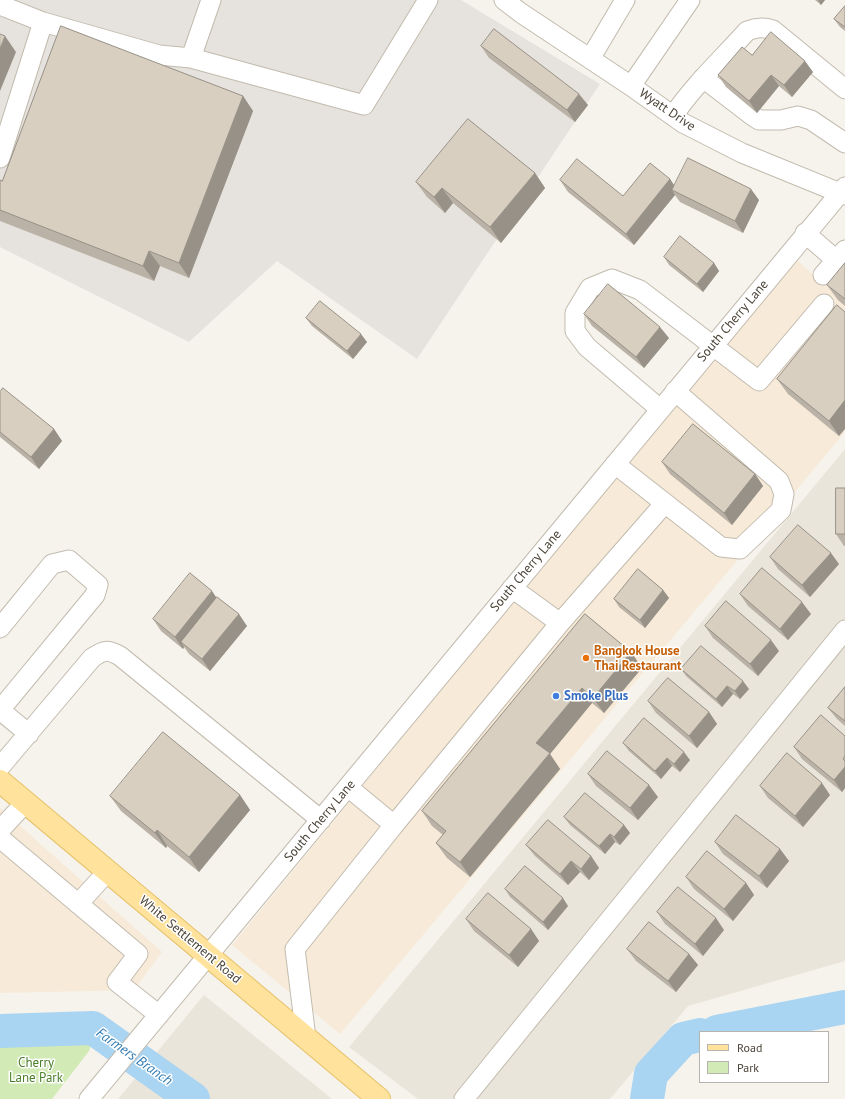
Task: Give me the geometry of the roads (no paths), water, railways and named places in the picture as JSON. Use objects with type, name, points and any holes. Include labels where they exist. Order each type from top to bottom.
[{"type":"main road","name":"White Settlement Road","points":[[0,781],[379,1099]]},
{"type":"street","points":[[192,58],[211,0]]},
{"type":"street","points":[[0,5],[43,22],[159,55],[192,58],[364,105],[428,0]]},
{"type":"street","name":"Wyatt Drive","points":[[504,0],[631,86],[683,124],[742,153],[843,192]]},
{"type":"street","points":[[590,59],[625,0]]},
{"type":"street","points":[[631,86],[690,0]]},
{"type":"street","points":[[0,158],[43,22]]},
{"type":"street","points":[[673,116],[703,78],[747,31],[755,28],[764,27],[773,30],[845,89]]},
{"type":"street","points":[[703,78],[759,120],[781,120],[798,116],[811,120],[845,143]]},
{"type":"street","name":"South Cherry Lane","points":[[89,1099],[209,956],[806,233],[843,192]]},
{"type":"street","points":[[806,233],[841,255],[823,275]]},
{"type":"street","points":[[660,409],[587,347],[575,331],[575,313],[590,288],[612,280],[640,290],[759,381],[824,304]]},
{"type":"street","points":[[615,464],[721,547],[740,549],[781,510],[784,494],[779,480],[675,391]]},
{"type":"street","points":[[306,1038],[295,949],[394,825],[560,623],[665,503]]},
{"type":"street","points":[[0,628],[52,564],[69,560],[98,586],[96,596],[0,710],[29,734]]},
{"type":"street","points":[[512,588],[560,623]]},
{"type":"street","points":[[464,1099],[845,630]]},
{"type":"street","points":[[0,768],[92,658],[102,651],[110,651],[120,656],[321,820]]},
{"type":"street","points":[[348,787],[394,825]]},
{"type":"street","points":[[0,830],[26,802]]},
{"type":"street","points":[[0,838],[138,954],[117,982],[153,1021]]},
{"type":"street","points":[[78,904],[108,871]]},
{"type":"waterway","name":"Farmers Branch","points":[[722,1031],[845,1007]]},
{"type":"waterway","name":"Farmers Branch","points":[[0,1031],[93,1028],[193,1099]]},
{"type":"waterway","name":"Farmers Branch","points":[[647,1099],[651,1074],[683,1039],[699,1035]]},
{"type":"place","name":"Bangkok House Thai Restaurant","points":[[586,658]]},
{"type":"place","name":"Smoke Plus","points":[[556,696]]},
{"type":"park label","name":"Cherry Lane Park","points":[[36,1070]]}]
